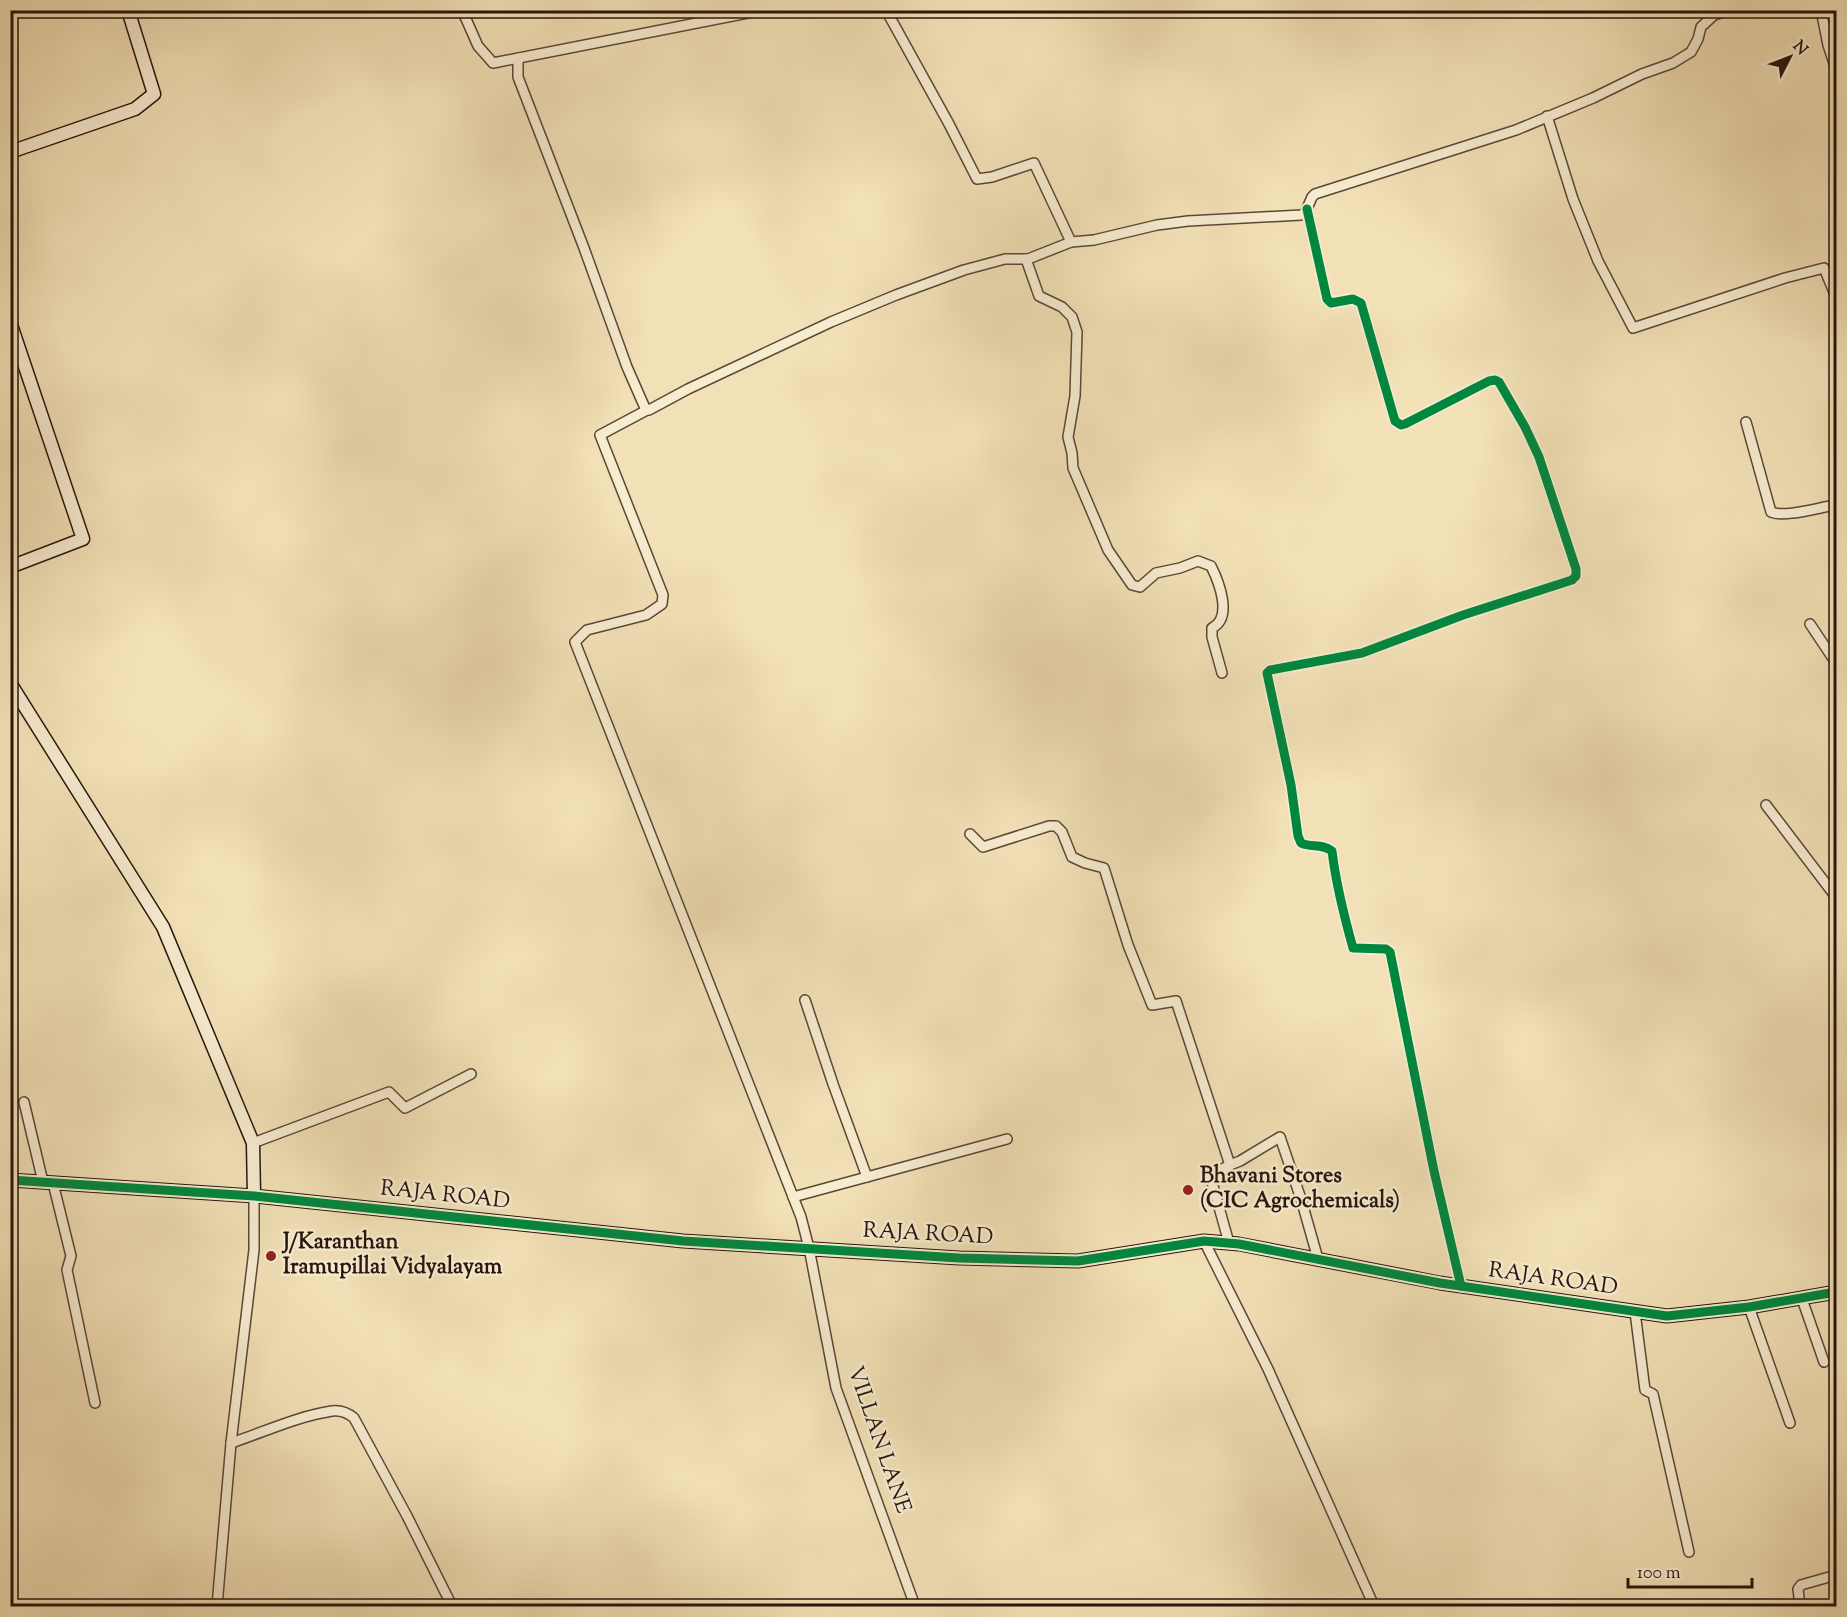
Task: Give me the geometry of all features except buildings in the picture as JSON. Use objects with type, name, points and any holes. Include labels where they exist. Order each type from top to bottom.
[{"type":"street","points":[[10,152],[135,109],[154,94],[128,10]]},
{"type":"street","points":[[462,10],[478,46],[493,63],[763,10]]},
{"type":"street","points":[[886,10],[977,179],[992,177],[1034,164],[1071,242]]},
{"type":"street","points":[[518,58],[518,76],[627,367],[647,410],[831,322],[964,270],[1005,259],[1026,259],[1071,242],[1094,240],[1157,225],[1188,221],[1301,215],[1305,213],[1315,194],[1516,129],[1593,98],[1642,74],[1673,63],[1690,52],[1698,39],[1701,27],[1714,15],[1731,10]]},
{"type":"street","points":[[1821,10],[1828,45],[1836,69]]},
{"type":"street","points":[[1547,116],[1573,199],[1594,251],[1633,328],[1824,268],[1836,297]]},
{"type":"street","points":[[1307,209],[1327,299],[1331,303],[1353,299],[1361,303],[1395,421],[1401,425],[1405,424],[1489,381],[1499,382],[1539,457],[1576,569],[1576,576],[1572,580],[1463,615],[1362,653],[1270,670],[1267,673],[1301,843],[1307,846],[1323,846],[1332,851],[1343,916],[1353,948],[1386,948],[1390,952],[1434,1171],[1461,1286]]},
{"type":"street","points":[[1026,259],[1039,296],[1062,307],[1072,317],[1077,332],[1074,369],[1075,396],[1068,437],[1073,468],[1108,550],[1132,585],[1140,587],[1156,573],[1198,561],[1211,566],[1223,602],[1223,616],[1219,625],[1212,628],[1212,637],[1222,672]]},
{"type":"street","points":[[10,322],[83,539],[10,567]]},
{"type":"street","name":"VILLAN LANE","points":[[647,410],[600,435],[663,595],[662,604],[646,615],[587,630],[575,642],[801,1217],[836,1388],[915,1606]]},
{"type":"street","points":[[1746,422],[1771,512],[1777,515],[1793,514],[1836,505]]},
{"type":"street","points":[[1810,624],[1836,663]]},
{"type":"street","points":[[10,683],[163,927],[253,1143],[254,1250],[231,1443],[218,1606]]},
{"type":"street","points":[[1766,805],[1836,897]]},
{"type":"street","points":[[970,834],[983,847],[1049,826],[1056,826],[1062,832],[1072,857],[1104,868],[1122,928],[1146,994],[1152,1005],[1176,1001],[1230,1165]]},
{"type":"street","points":[[805,1000],[867,1177]]},
{"type":"street","points":[[253,1143],[389,1092],[405,1108],[471,1074]]},
{"type":"street","points":[[24,1102],[71,1256],[67,1270],[95,1403]]},
{"type":"street","points":[[1229,1243],[1210,1175],[1240,1161],[1280,1137],[1318,1259]]},
{"type":"street","points":[[793,1197],[1007,1139]]},
{"type":"street","name":"RAJA ROAD","points":[[10,1180],[254,1196],[683,1241],[959,1258],[1078,1261],[1204,1241],[1229,1243],[1461,1286],[1667,1316],[1749,1307],[1836,1292]]},
{"type":"street","points":[[1204,1241],[1268,1369],[1374,1606]]},
{"type":"street","points":[[1802,1299],[1824,1362]]},
{"type":"street","points":[[1749,1307],[1790,1423]]},
{"type":"street","points":[[1635,1312],[1645,1390],[1653,1394],[1689,1552]]},
{"type":"street","points":[[231,1443],[298,1420],[334,1411],[349,1413],[354,1418],[407,1516],[452,1606]]},
{"type":"street","points":[[1800,1606],[1798,1589],[1802,1585],[1836,1575]]},
{"type":"cycle path","points":[[1307,209],[1327,299],[1331,303],[1353,299],[1361,303],[1395,421],[1401,425],[1405,424],[1489,381],[1499,382],[1539,457],[1576,569],[1576,576],[1572,580],[1463,615],[1362,653],[1270,670],[1267,673],[1301,843],[1324,847],[1332,851],[1353,948],[1386,949],[1390,952],[1434,1171],[1461,1286]]},
{"type":"cycle path","points":[[10,1180],[254,1196],[683,1241],[959,1258],[1078,1261],[1204,1241],[1239,1244],[1440,1283],[1667,1316],[1749,1307],[1836,1292]]},
{"type":"place","name":"Bhavani Stores (CIC Agrochemicals)","points":[[1188,1190]]},
{"type":"place","name":"J/Karanthan Iramupillai Vidyalayam","points":[[271,1256]]}]
